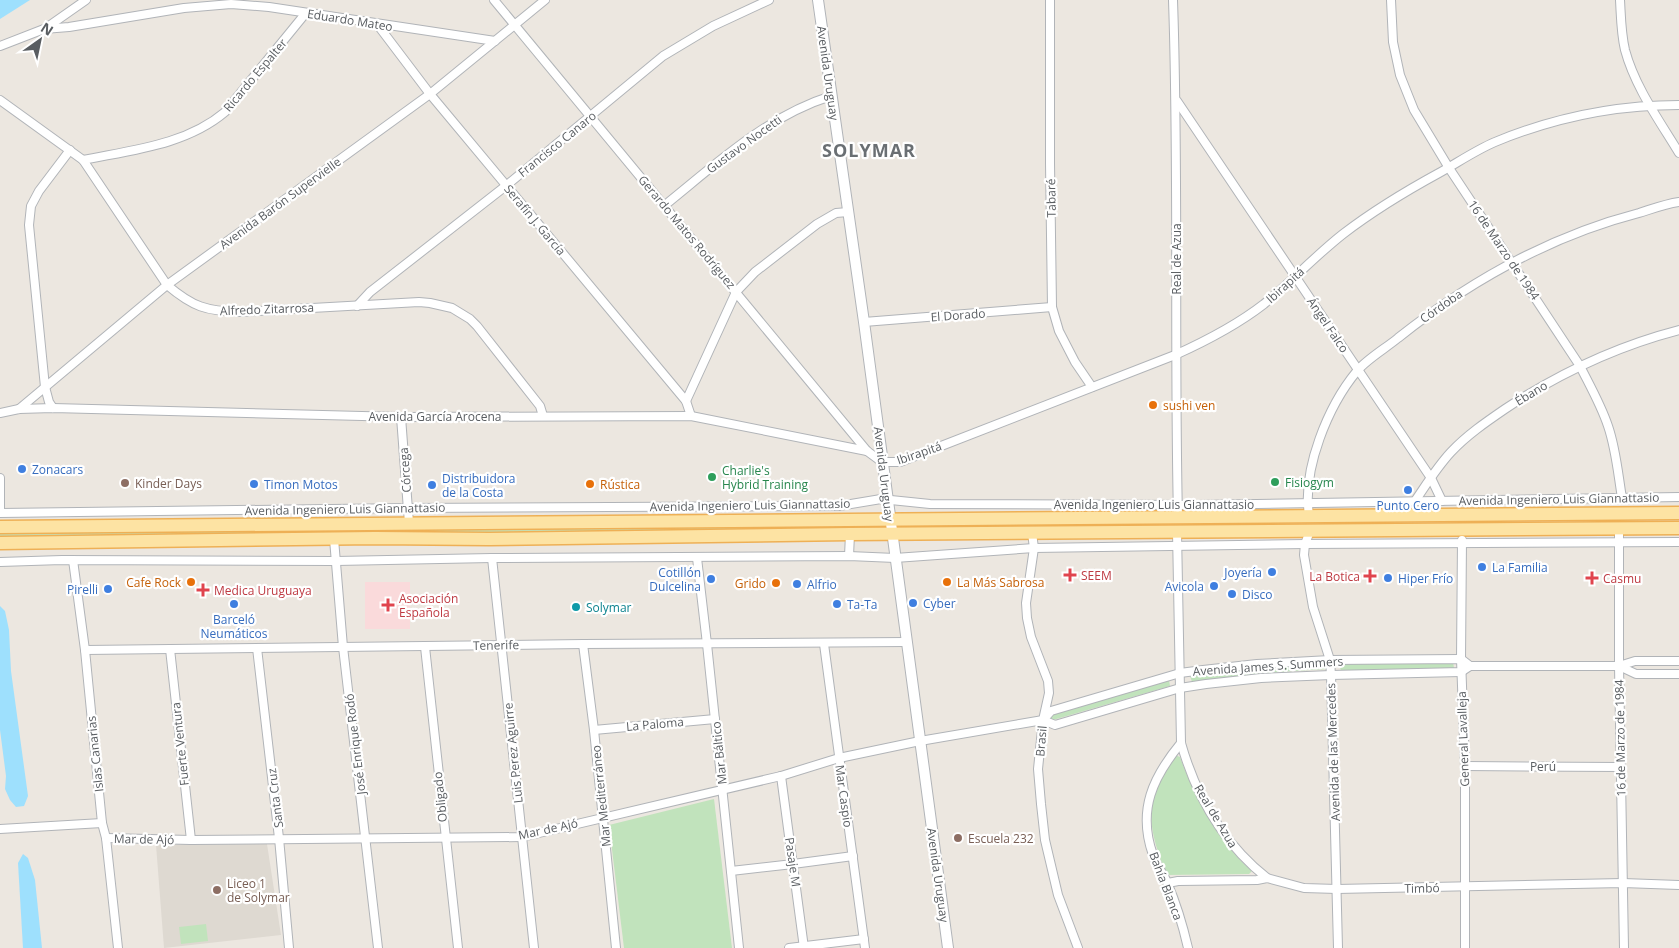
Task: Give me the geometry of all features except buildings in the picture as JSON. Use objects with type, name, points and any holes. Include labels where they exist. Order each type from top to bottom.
[{"type":"main road","name":"Avenida Ingeniero Luis Giannattasio","points":[[0,527],[890,520],[1308,509],[1679,513]]},
{"type":"main road","points":[[0,542],[1679,528]]},
{"type":"street","points":[[44,29],[86,0]]},
{"type":"street","name":"Gerardo Matos Rodríguez","points":[[494,0],[867,451],[882,462]]},
{"type":"street","name":"Avenida Barón Supervielle","points":[[19,409],[167,285],[430,94],[545,0]]},
{"type":"street","name":"Francisco Canaro","points":[[357,306],[370,292],[507,185],[663,56],[713,26],[769,0]]},
{"type":"street","name":"Avenida Uruguay","points":[[818,0],[864,322],[948,948]]},
{"type":"street","name":"Tabaré","points":[[1050,0],[1052,307],[1059,331],[1075,362],[1092,387]]},
{"type":"street","name":"Real de Azua","points":[[1173,0],[1177,101],[1175,354],[1178,511]]},
{"type":"street","name":"16 de Marzo de 1984","points":[[1391,0],[1393,42],[1400,75],[1414,110],[1449,168],[1580,366],[1598,401],[1608,427],[1622,498]]},
{"type":"street","points":[[1620,0],[1621,26],[1626,51],[1636,79],[1679,153]]},
{"type":"street","name":"Eduardo Mateo","points":[[0,46],[44,29],[69,27],[184,8],[231,4],[269,7],[305,14],[494,41]]},
{"type":"street","name":"Ricardo Espalter","points":[[83,160],[150,147],[194,133],[212,124],[225,112],[305,14]]},
{"type":"street","points":[[65,15],[65,22],[69,27]]},
{"type":"street","name":"Serafín J. García","points":[[377,24],[430,94],[686,401],[691,416]]},
{"type":"street","name":"Gustavo Nocetti","points":[[665,205],[734,150],[783,116],[831,96]]},
{"type":"street","name":"Alfredo Zitarrosa","points":[[0,100],[83,160],[167,285],[197,306],[217,312],[240,312],[430,303],[442,305],[461,313],[477,326],[540,406],[543,416]]},
{"type":"street","name":"Ángel Falco","points":[[1177,101],[1430,478],[1442,501]]},
{"type":"street","name":"Ibirapitá","points":[[882,462],[900,462],[1199,344],[1263,304],[1344,234],[1384,205],[1494,142],[1547,124],[1591,113],[1651,106],[1679,106]]},
{"type":"street","points":[[53,408],[49,402],[45,387],[29,224],[31,206],[70,150]]},
{"type":"street","name":"Córdoba","points":[[1308,509],[1311,473],[1322,432],[1337,399],[1358,370],[1424,318],[1473,284],[1512,263],[1564,237],[1619,218],[1679,202]]},
{"type":"street","points":[[686,401],[736,292],[755,272],[817,224],[836,213],[848,212]]},
{"type":"street","name":"El Dorado","points":[[864,322],[1052,307]]},
{"type":"street","name":"Ébano","points":[[1415,501],[1430,478],[1451,452],[1493,417],[1534,390],[1580,366],[1627,346],[1679,330]]},
{"type":"street","name":"Avenida García Arocena","points":[[0,413],[19,409],[53,408],[401,416],[691,416],[867,451]]},
{"type":"street","name":"Córcega","points":[[401,416],[408,523]]},
{"type":"street","points":[[0,478],[0,511]]},
{"type":"street","name":"Avenida Ingeniero Luis Giannattasio","points":[[1308,509],[1415,501],[1679,497]]},
{"type":"street","name":"Avenida Ingeniero Luis Giannattasio","points":[[0,511],[839,506],[887,499],[930,504],[1178,511]]},
{"type":"street","name":"16 de Marzo de 1984","points":[[1619,528],[1619,666],[1624,948]]},
{"type":"street","name":"General Lavalleja","points":[[1462,529],[1461,672],[1465,766],[1465,948]]},
{"type":"street","name":"Avenida de las Mercedes","points":[[1310,531],[1305,544],[1304,555],[1313,608],[1330,660],[1338,948]]},
{"type":"street","name":"Real de Azua","points":[[1177,532],[1181,743],[1195,783],[1220,827],[1236,850],[1267,878]]},
{"type":"street","name":"Brasil","points":[[1032,533],[1034,548],[1026,603],[1027,618],[1031,637],[1048,681],[1038,769],[1045,840],[1058,895],[1078,948]]},
{"type":"street","points":[[849,556],[850,534]]},
{"type":"street","name":"José Enrique Rodó","points":[[334,539],[343,646],[378,948]]},
{"type":"street","points":[[0,562],[849,556],[895,558],[1034,548],[1679,542]]},
{"type":"street","name":"Luis Perez Aguirre","points":[[492,558],[534,948]]},
{"type":"street","name":"Mar Báltico","points":[[697,558],[708,644],[739,948]]},
{"type":"street","name":"Islas Canarias","points":[[73,560],[85,650],[102,823],[106,838],[118,948]]},
{"type":"street","name":"Tenerife","points":[[85,650],[906,642]]},
{"type":"street","name":"Mar Mediterráneo","points":[[583,644],[594,730],[616,948]]},
{"type":"street","name":"Mar Caspio","points":[[824,644],[865,948]]},
{"type":"street","name":"Obligado","points":[[425,647],[444,837],[458,948]]},
{"type":"street","name":"Santa Cruz","points":[[257,648],[280,838],[289,948]]},
{"type":"street","name":"Fuerte Ventura","points":[[170,649],[191,840]]},
{"type":"street","points":[[1461,659],[1470,666]]},
{"type":"street","name":"Avenida James S. Summers","points":[[1043,720],[1051,711],[1180,673],[1257,664],[1330,660],[1461,659]]},
{"type":"street","points":[[1461,672],[1470,666],[1619,666],[1635,661],[1679,661]]},
{"type":"street","points":[[1619,666],[1636,674],[1679,674]]},
{"type":"street","name":"Avenida James S. Summers","points":[[920,741],[1043,720],[1055,725],[1180,688],[1206,684],[1261,678],[1461,672]]},
{"type":"street","name":"La Paloma","points":[[594,730],[715,719]]},
{"type":"street","name":"Mar de Ajó","points":[[106,838],[191,840],[522,837],[781,776],[839,758],[920,741]]},
{"type":"street","name":"Bahía Blanca","points":[[1181,743],[1161,770],[1152,788],[1147,811],[1148,831],[1153,856],[1168,883],[1188,948]]},
{"type":"street","name":"Perú","points":[[1465,766],[1621,767]]},
{"type":"street","name":"Pasaje M","points":[[781,776],[804,947]]},
{"type":"street","name":"Mar de Ajó","points":[[0,829],[102,823]]},
{"type":"street","points":[[731,871],[853,856]]},
{"type":"street","name":"Timbó","points":[[1168,883],[1267,878],[1304,888],[1337,889],[1623,883],[1679,885]]},
{"type":"street","points":[[789,948],[864,939]]},
{"type":"shaded area","name":"Asociación Española","points":[[365,582],[410,582],[410,629],[365,629]]},
{"type":"shaded area","name":"Liceo 1 de Solymar","points":[[267,844],[281,935],[164,948],[156,845]]},
{"type":"green space","points":[[878,523],[878,527],[686,532],[0,537],[0,531]]},
{"type":"green space","points":[[1453,662],[1454,668],[1341,671],[1339,663]]},
{"type":"green space","points":[[1326,663],[1327,669],[1263,673],[1192,682],[1190,676],[1260,668]]},
{"type":"green space","points":[[1169,680],[1170,686],[1053,720],[1050,718],[1053,714]]},
{"type":"green space","points":[[1175,755],[1180,757],[1209,819],[1229,847],[1252,871],[1249,874],[1166,875],[1153,833],[1151,811],[1155,789]]},
{"type":"green space","points":[[714,799],[732,948],[624,948],[609,825]]},
{"type":"green space","points":[[206,924],[208,941],[181,944],[179,927]]},
{"type":"water","points":[[0,0],[30,0],[0,19]]},
{"type":"water","points":[[0,606],[5,611],[9,630],[11,671],[28,796],[24,806],[16,807],[5,789],[6,776],[0,730]]},
{"type":"water","points":[[23,854],[28,858],[35,880],[42,948],[23,948],[18,863]]},
{"type":"place","name":"sushi ven","points":[[1153,405]]},
{"type":"place","name":"Zonacars","points":[[22,469]]},
{"type":"place","name":"Charlie's Hybrid Training","points":[[712,477]]},
{"type":"place","name":"Fisiogym","points":[[1275,482]]},
{"type":"place","name":"Kinder Days","points":[[125,483]]},
{"type":"place","name":"Timon Motos","points":[[254,484]]},
{"type":"place","name":"Rústica","points":[[590,484]]},
{"type":"place","name":"Distribuidora de la Costa","points":[[432,485]]},
{"type":"place","name":"Punto Cero","points":[[1408,490]]},
{"type":"place","name":"La Familia","points":[[1482,567]]},
{"type":"place","name":"Joyería","points":[[1272,572]]},
{"type":"place","name":"SEEM","points":[[1070,575]]},
{"type":"place","name":"La Botica","points":[[1370,576]]},
{"type":"place","name":"Hiper Frío","points":[[1388,578]]},
{"type":"place","name":"Casmu","points":[[1592,578]]},
{"type":"place","name":"Cotillón Dulcelina","points":[[711,579]]},
{"type":"place","name":"Cafe Rock","points":[[191,582]]},
{"type":"place","name":"La Más Sabrosa","points":[[947,582]]},
{"type":"place","name":"Grido","points":[[776,583]]},
{"type":"place","name":"Alfrio","points":[[797,584]]},
{"type":"place","name":"Avicola","points":[[1214,586]]},
{"type":"place","name":"Pirelli","points":[[108,589]]},
{"type":"place","name":"Medica Uruguaya","points":[[203,590]]},
{"type":"place","name":"Disco","points":[[1232,594]]},
{"type":"place","name":"Cyber","points":[[913,603]]},
{"type":"place","name":"Barceló Neumáticos","points":[[234,604]]},
{"type":"place","name":"Ta-Ta","points":[[837,604]]},
{"type":"place","name":"Asociación Española","points":[[388,605]]},
{"type":"place","name":"Solymar","points":[[576,607]]},
{"type":"place","name":"Escuela 232","points":[[958,838]]},
{"type":"place","name":"Liceo 1 de Solymar","points":[[217,890]]},
{"type":"district","name":"SOLYMAR","points":[[869,150]]}]
